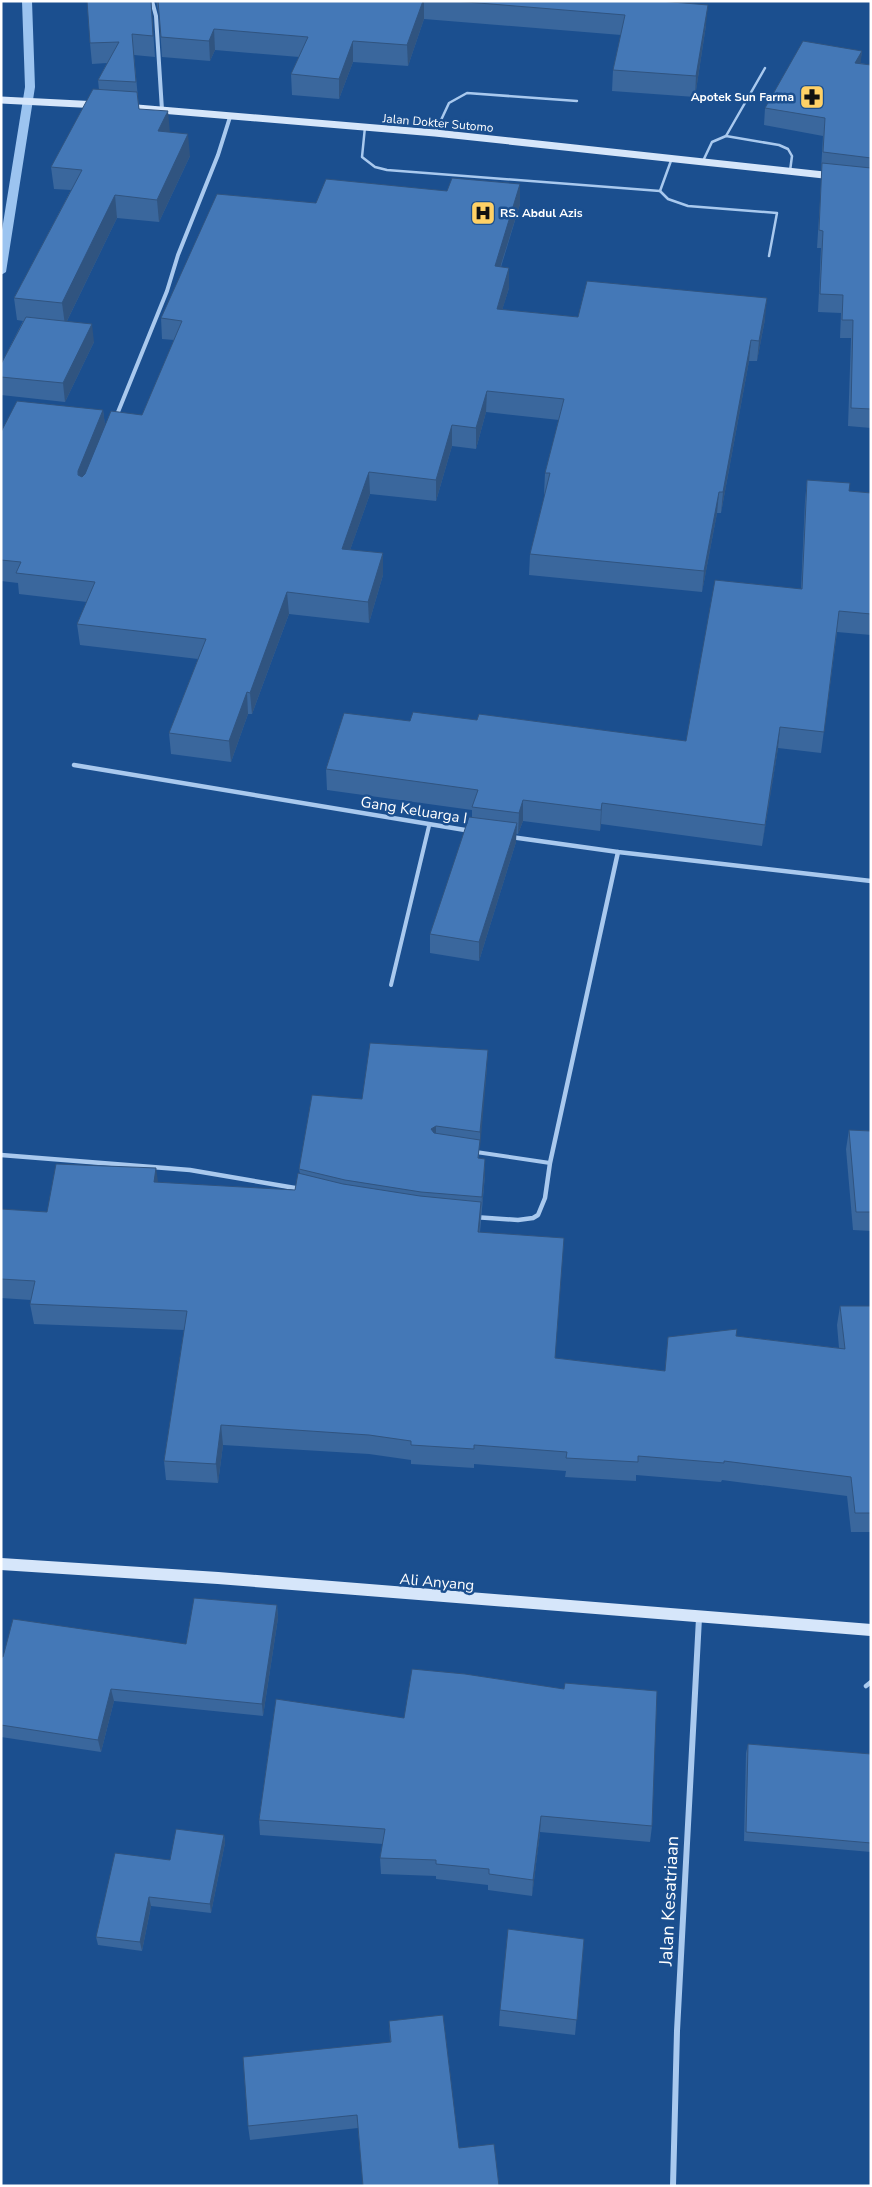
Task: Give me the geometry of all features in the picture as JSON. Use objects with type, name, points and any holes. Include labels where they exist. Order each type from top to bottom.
[{"type":"street","points":[[152,1],[156,16],[162,110]]},
{"type":"street","points":[[2,100],[106,106]]},
{"type":"street","name":"Jalan Dokter Sutomo","points":[[115,107],[435,133],[844,178]]},
{"type":"street","points":[[114,420],[167,292],[178,255],[218,155],[230,117]]},
{"type":"street","name":"Gang Keluarga I","points":[[74,765],[429,826],[476,832]]},
{"type":"street","points":[[505,836],[618,852],[871,881]]},
{"type":"street","points":[[464,1216],[527,1222],[538,1216],[543,1206],[550,1163],[618,852]]},
{"type":"street","points":[[1,1155],[167,1166],[262,1180],[308,1191]]},
{"type":"street","name":"Ali Anyang","points":[[1,1564],[130,1572],[871,1630]]},
{"type":"street","name":"Jalan Kesatriaan","points":[[673,2186],[677,2031],[699,1618]]},
{"type":"lane","points":[[726,136],[765,68]]},
{"type":"lane","points":[[435,133],[448,102],[455,96],[467,93],[576,101]]},
{"type":"lane","points":[[365,127],[362,157],[375,167],[387,170],[660,191],[668,199],[688,206],[777,213],[770,256]]},
{"type":"lane","points":[[703,161],[712,142],[726,136],[779,145],[788,150],[792,156],[790,171]]},
{"type":"lane","points":[[660,191],[672,158]]},
{"type":"lane","points":[[391,985],[429,826]]},
{"type":"lane","points":[[473,1152],[550,1163]]},
{"type":"building","points":[[87,1],[151,1],[153,36],[132,34],[136,82],[98,80],[119,42],[90,43]]},
{"type":"building","points":[[158,1],[423,1],[407,45],[353,41],[339,79],[291,74],[308,37],[214,29],[209,41],[161,37]]},
{"type":"building","points":[[454,1],[660,1],[708,5],[696,76],[613,70],[625,15]]},
{"type":"building","points":[[803,41],[862,51],[855,63],[871,65],[871,158],[823,152],[825,118],[765,108]]},
{"type":"building","points":[[93,89],[137,92],[139,109],[168,111],[158,131],[188,134],[157,200],[115,195],[62,303],[14,298],[82,170],[51,167]]},
{"type":"building","points":[[822,163],[871,168],[871,409],[851,408],[853,320],[842,320],[843,295],[820,294],[823,231],[819,230]]},
{"type":"building","points":[[452,178],[520,184],[495,266],[509,268],[497,309],[578,317],[587,281],[767,298],[759,341],[751,340],[723,492],[719,492],[704,571],[530,554],[550,473],[545,473],[564,399],[487,391],[476,428],[452,425],[436,480],[369,472],[342,549],[383,553],[368,602],[287,592],[250,693],[247,692],[229,741],[169,733],[206,639],[77,624],[95,582],[16,573],[21,562],[1,560],[1,432],[17,401],[103,410],[78,471],[78,475],[82,477],[85,474],[111,411],[142,415],[182,321],[161,318],[217,194],[316,203],[326,179],[447,191]]},
{"type":"building","points":[[26,317],[92,324],[63,383],[1,377],[1,364]]},
{"type":"building","points":[[807,480],[850,483],[849,491],[871,493],[871,614],[839,611],[824,732],[780,727],[765,825],[602,803],[601,810],[523,800],[519,813],[472,807],[478,790],[326,769],[344,713],[410,721],[413,712],[477,720],[479,714],[686,741],[715,580],[802,589]]},
{"type":"building","points":[[469,817],[517,823],[479,942],[430,934]]},
{"type":"building","points":[[370,1043],[488,1050],[480,1132],[436,1126],[431,1129],[434,1133],[480,1140],[478,1158],[485,1159],[482,1197],[421,1192],[345,1180],[299,1169],[312,1095],[362,1099]]},
{"type":"building","points":[[849,1130],[871,1131],[871,1212],[856,1212]]},
{"type":"building","points":[[56,1164],[156,1168],[154,1182],[295,1190],[298,1173],[343,1184],[420,1196],[481,1202],[478,1232],[564,1238],[555,1358],[665,1371],[668,1337],[737,1329],[736,1336],[845,1349],[840,1306],[871,1306],[871,1513],[855,1513],[851,1477],[724,1461],[724,1463],[638,1456],[638,1462],[566,1458],[567,1452],[474,1445],[474,1449],[411,1445],[411,1441],[369,1435],[221,1425],[216,1464],[164,1461],[187,1311],[30,1304],[35,1281],[1,1279],[1,1209],[47,1212]]},
{"type":"building","points":[[194,1598],[277,1605],[262,1704],[111,1689],[98,1740],[1,1725],[1,1657],[3,1657],[13,1619],[186,1644]]},
{"type":"building","points":[[412,1669],[465,1674],[564,1689],[565,1683],[657,1691],[652,1826],[541,1816],[533,1880],[489,1874],[489,1869],[436,1864],[436,1860],[380,1858],[385,1829],[259,1820],[276,1699],[404,1718]]},
{"type":"building","points":[[748,1744],[871,1754],[871,1843],[746,1832]]},
{"type":"building","points":[[176,1829],[224,1835],[210,1904],[149,1897],[140,1942],[96,1937],[115,1853],[170,1860]]},
{"type":"building","points":[[508,1929],[584,1939],[577,2020],[500,2010]]},
{"type":"building","points":[[443,2015],[459,2148],[494,2144],[499,2186],[363,2186],[357,2115],[248,2126],[243,2057],[391,2042],[389,2021]]},
{"type":"waterway","points":[[1,272],[30,87],[27,1]]},
{"type":"place","name":"Apotek Sun Farma","points":[[812,97]]},
{"type":"place","name":"RS. Abdul Azis","points":[[483,213]]}]
